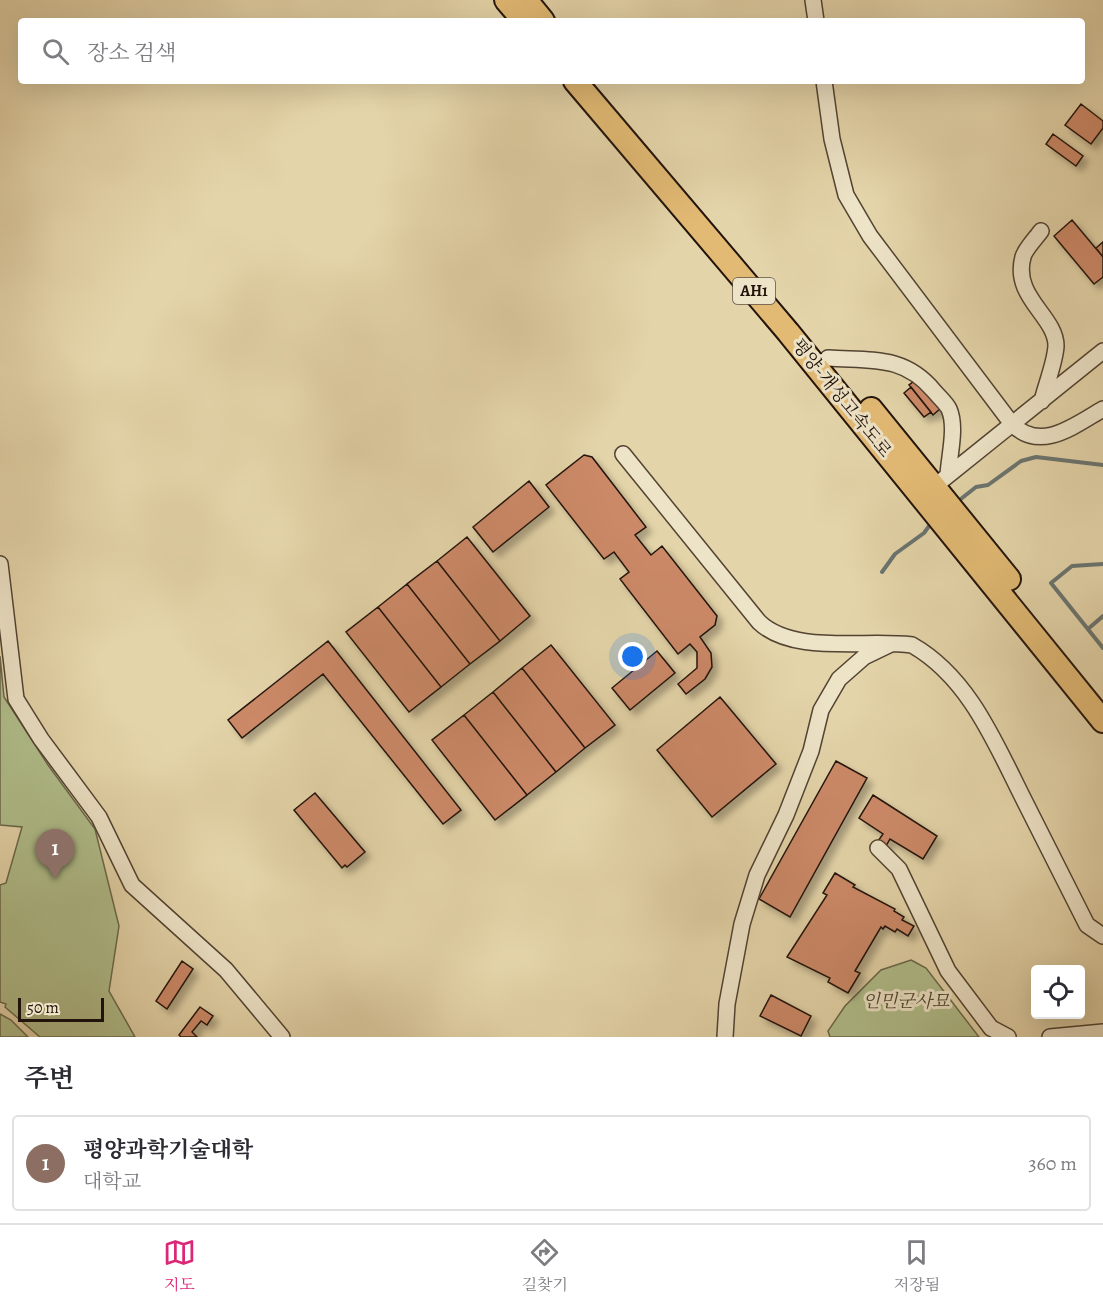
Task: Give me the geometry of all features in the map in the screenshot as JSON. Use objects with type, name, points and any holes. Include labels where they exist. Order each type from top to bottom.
[{"type":"highway","points":[[507,0],[522,18]]},
{"type":"highway","points":[[526,0],[541,18]]},
{"type":"highway","name":"평양-개성고속도로","points":[[578,84],[788,332],[941,498],[1103,721]]},
{"type":"highway","name":"평양-개성고속도로","points":[[597,84],[828,358],[1103,698]]},
{"type":"street","points":[[813,0],[816,18]]},
{"type":"street","points":[[824,84],[834,151],[846,195],[870,236],[1012,424],[1027,435],[1042,438],[1061,433],[1103,409]]},
{"type":"street","points":[[1041,231],[1023,257],[1023,282],[1034,306],[1050,327],[1056,346],[1042,400]]},
{"type":"street","points":[[941,498],[1012,424],[1103,351]]},
{"type":"street","points":[[828,358],[874,360],[906,366],[922,376],[949,409],[952,424],[941,498]]},
{"type":"street","points":[[623,454],[759,622],[770,631],[795,641],[912,645],[929,655],[960,686],[993,735],[1088,925],[1103,936]]},
{"type":"street","points":[[0,564],[16,699],[41,739],[99,817],[132,885],[226,970],[282,1037]]},
{"type":"street","points":[[725,1037],[727,1004],[742,924],[757,874],[786,816],[811,752],[821,710],[839,679],[864,657],[893,643]]},
{"type":"street","points":[[878,848],[899,869],[948,971],[991,1028],[1008,1037]]},
{"type":"street","points":[[1050,1037],[1103,1032]]},
{"type":"green space","points":[[0,656],[4,697],[48,765],[95,829],[119,926],[109,991],[135,1037],[40,1037],[5,1007],[6,1004],[0,1002],[0,885],[6,883],[22,827],[0,825]]},
{"type":"green space","name":"인민군사묘","points":[[911,960],[926,968],[979,1037],[830,1037],[828,1031],[845,1006],[881,970]]},
{"type":"green space","points":[[0,1014],[11,1020],[28,1037],[0,1037]]},
{"type":"building","points":[[1081,104],[1103,121],[1103,128],[1091,144],[1065,125]]},
{"type":"building","points":[[1053,134],[1083,156],[1076,166],[1046,144]]},
{"type":"building","points":[[1072,220],[1103,257],[1103,277],[1094,284],[1054,236]]},
{"type":"building","points":[[1103,242],[1103,257],[1096,248]]},
{"type":"building","points":[[917,379],[941,408],[933,415],[909,385]]},
{"type":"building","points":[[911,387],[931,412],[924,417],[904,393]]},
{"type":"building","points":[[584,455],[592,457],[646,527],[635,535],[651,555],[662,546],[717,616],[715,625],[700,637],[711,653],[712,667],[705,679],[686,694],[678,684],[697,668],[697,652],[690,644],[678,654],[620,579],[629,572],[614,552],[604,559],[546,485]]},
{"type":"building","points":[[529,481],[549,507],[493,552],[473,527]]},
{"type":"building","points":[[467,537],[530,616],[500,641],[437,561]]},
{"type":"building","points":[[437,561],[500,641],[470,664],[407,584]]},
{"type":"building","points":[[407,584],[470,664],[441,687],[378,607]]},
{"type":"building","points":[[378,607],[441,687],[409,712],[346,632]]},
{"type":"building","points":[[328,641],[461,810],[443,824],[323,674],[242,738],[228,720]]},
{"type":"building","points":[[551,645],[615,725],[585,748],[522,668]]},
{"type":"building","points":[[657,651],[675,673],[630,710],[612,688]]},
{"type":"building","points":[[522,668],[585,748],[556,772],[493,692]]},
{"type":"building","points":[[493,692],[556,772],[527,795],[464,715]]},
{"type":"building","points":[[720,697],[776,764],[712,817],[657,750]]},
{"type":"building","points":[[464,715],[527,795],[495,820],[432,740]]},
{"type":"building","points":[[836,761],[867,778],[790,917],[759,899]]},
{"type":"building","points":[[315,793],[365,852],[347,867],[345,865],[342,868],[294,810]]},
{"type":"building","points":[[873,795],[937,836],[923,859],[890,839],[886,846],[878,841],[883,834],[859,818]]},
{"type":"building","points":[[835,873],[855,885],[853,887],[895,909],[894,911],[904,917],[902,920],[914,926],[908,936],[897,929],[895,932],[885,926],[883,929],[881,927],[855,971],[860,973],[848,993],[828,982],[830,978],[787,957],[827,895],[823,893]]},
{"type":"building","points":[[182,961],[193,969],[167,1009],[156,1001]]},
{"type":"building","points":[[771,995],[811,1016],[801,1036],[760,1016]]},
{"type":"building","points":[[200,1007],[213,1016],[207,1025],[201,1021],[192,1032],[197,1037],[181,1037],[179,1035]]},
{"type":"waterway","points":[[957,502],[976,487],[988,485],[1021,461],[1036,457],[1103,465]]},
{"type":"waterway","points":[[882,572],[895,554],[924,533],[932,522]]},
{"type":"waterway","points":[[1103,564],[1072,566],[1051,583],[1103,648]]},
{"type":"waterway","points":[[1088,629],[1103,616]]},
{"type":"place","name":"평양과학기술대학","points":[[55,879]]}]
